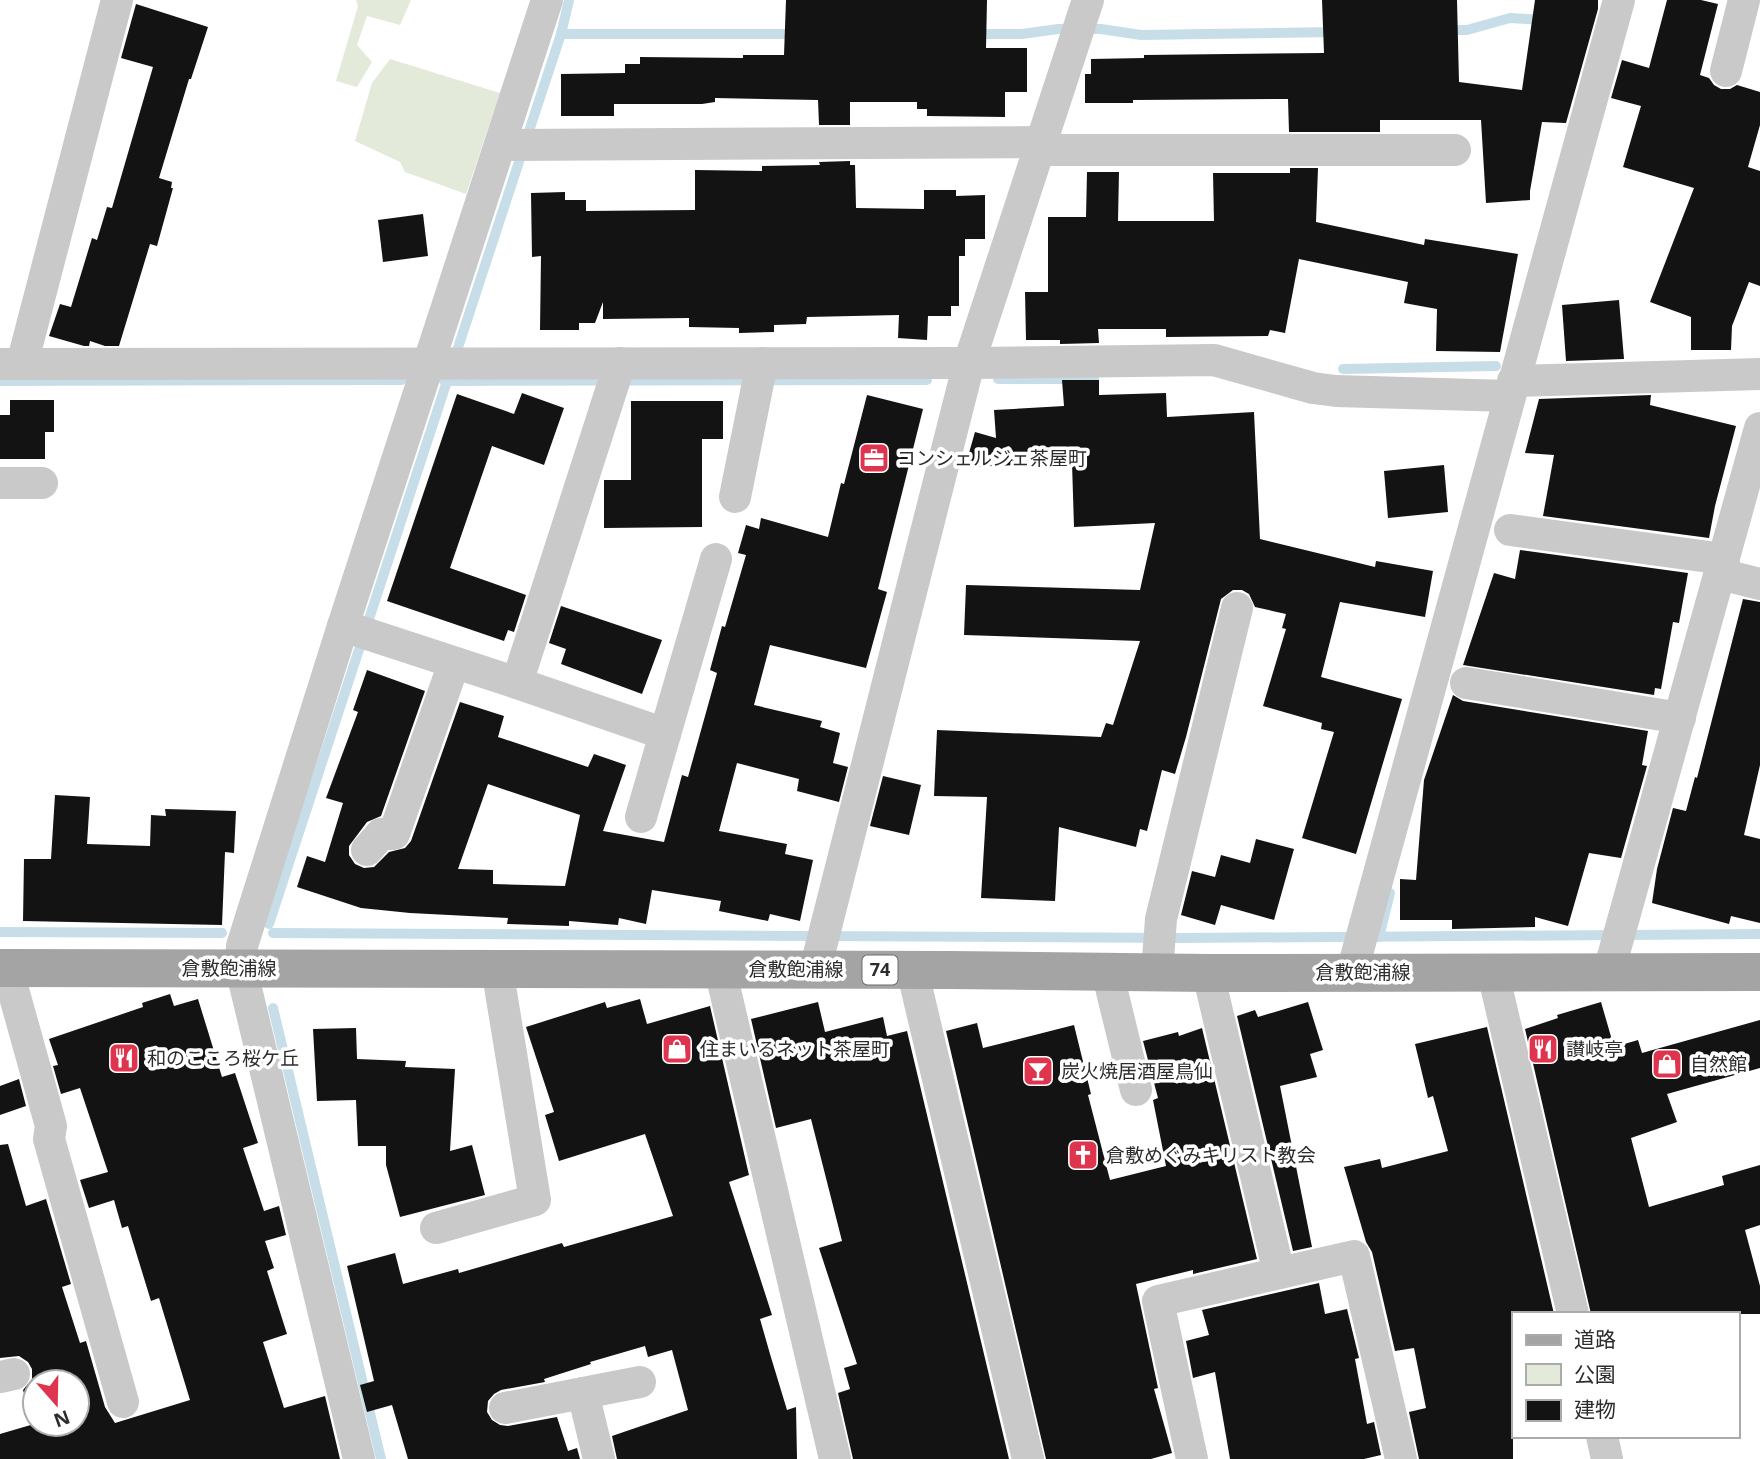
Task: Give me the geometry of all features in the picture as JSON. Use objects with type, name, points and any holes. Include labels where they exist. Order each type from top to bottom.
[{"type":"main road","name":"倉敷飽浦線","points":[[3,968],[720,969],[821,946],[912,970],[1107,971],[1159,948],[1208,973],[1359,948],[1493,972],[1616,947],[1760,972]]},
{"type":"street","points":[[117,0],[11,364],[444,362],[616,376],[759,377],[969,363],[1214,360],[1313,388],[1335,391],[1511,388],[1760,374]]},
{"type":"street","points":[[359,1459],[241,968],[243,940],[356,630],[444,362],[547,0]]},
{"type":"street","points":[[1359,948],[1619,0]]},
{"type":"street","points":[[1726,71],[1744,0]]},
{"type":"street","points":[[821,946],[969,363],[1082,21]]},
{"type":"street","points":[[504,145],[1455,150]]},
{"type":"street","points":[[517,682],[616,376]]},
{"type":"street","points":[[735,497],[759,377]]},
{"type":"street","points":[[1616,947],[1760,428]]},
{"type":"street","points":[[0,483],[42,483]]},
{"type":"street","points":[[1510,530],[1722,566],[1760,584]]},
{"type":"street","points":[[641,817],[716,559]]},
{"type":"street","points":[[1159,948],[1237,608]]},
{"type":"street","points":[[356,630],[665,734]]},
{"type":"street","points":[[367,850],[381,834],[406,839],[454,663]]},
{"type":"street","points":[[1466,682],[1680,718]]},
{"type":"street","points":[[3,968],[51,1126],[49,1139],[123,1402]]},
{"type":"street","points":[[436,1228],[535,1200],[497,968]]},
{"type":"street","points":[[720,969],[835,1459]]},
{"type":"street","points":[[912,970],[1028,1459]]},
{"type":"street","points":[[1107,971],[1136,1090]]},
{"type":"street","points":[[1493,972],[1573,1312]]},
{"type":"street","points":[[1208,973],[1279,1273]]},
{"type":"street","points":[[1192,1459],[1158,1301],[1354,1256],[1401,1459]]},
{"type":"street","points":[[505,1408],[640,1382]]},
{"type":"street","points":[[583,1393],[599,1459]]},
{"type":"street","points":[[1602,1438],[1607,1459]]},
{"type":"green space","points":[[356,0],[411,0],[400,25],[367,16],[357,45],[372,62],[357,87],[336,81],[358,6]]},
{"type":"green space","points":[[390,59],[500,93],[466,194],[405,172],[400,162],[355,141],[372,83]]},
{"type":"building","points":[[786,0],[987,0],[986,48],[1027,48],[1027,92],[1005,92],[1005,117],[927,116],[927,109],[917,109],[917,102],[850,102],[850,125],[819,125],[818,100],[715,98],[715,102],[702,104],[614,104],[614,116],[561,116],[561,74],[625,73],[625,64],[640,64],[640,57],[743,58],[743,55],[784,55]]},
{"type":"building","points":[[1322,0],[1457,0],[1459,82],[1522,90],[1535,0],[1598,0],[1598,9],[1566,123],[1542,122],[1530,200],[1486,203],[1481,120],[1380,120],[1380,132],[1289,132],[1288,99],[1085,103],[1085,74],[1091,74],[1091,59],[1144,58],[1144,55],[1324,53]]},
{"type":"building","points":[[1667,0],[1701,0],[1718,4],[1700,75],[1709,78],[1721,89],[1730,89],[1737,85],[1760,92],[1760,125],[1748,167],[1760,171],[1760,286],[1749,282],[1732,326],[1731,350],[1691,350],[1691,317],[1650,302],[1694,188],[1623,167],[1641,106],[1611,98],[1622,60],[1649,68]]},
{"type":"building","points":[[136,4],[208,27],[159,178],[172,182],[173,188],[157,246],[150,244],[119,346],[105,346],[90,341],[89,346],[84,346],[49,336],[60,304],[71,307],[92,238],[97,240],[107,207],[112,208],[153,67],[121,58]]},
{"type":"building","points":[[850,161],[850,165],[855,165],[856,208],[924,209],[924,190],[956,190],[956,196],[985,195],[985,239],[965,239],[965,256],[959,256],[959,306],[951,306],[951,316],[928,316],[927,340],[898,338],[899,315],[807,317],[806,324],[774,325],[774,332],[739,333],[739,328],[689,327],[689,318],[603,319],[603,302],[595,323],[579,323],[579,330],[540,330],[541,256],[532,257],[531,193],[565,192],[565,200],[586,200],[586,211],[695,210],[695,170],[762,171],[762,166],[820,165],[819,162]]},
{"type":"building","points":[[1290,168],[1318,168],[1316,222],[1424,245],[1425,239],[1518,254],[1500,352],[1436,351],[1437,309],[1404,303],[1408,282],[1299,259],[1285,333],[1270,330],[1268,336],[1166,337],[1166,329],[1098,329],[1099,343],[1060,344],[1060,340],[1026,340],[1025,292],[1048,292],[1048,217],[1086,217],[1087,172],[1119,172],[1118,221],[1214,221],[1213,173],[1290,173]]},
{"type":"building","points":[[423,214],[428,256],[383,262],[378,220]]},
{"type":"building","points":[[1619,300],[1624,359],[1566,361],[1562,305]]},
{"type":"building","points":[[1062,380],[1099,380],[1099,395],[1166,393],[1167,417],[1254,412],[1260,539],[1375,567],[1376,561],[1433,571],[1425,617],[1340,602],[1321,677],[1402,699],[1356,854],[1302,838],[1334,732],[1321,729],[1322,723],[1263,706],[1286,629],[1282,628],[1286,614],[1255,607],[1249,594],[1242,590],[1233,590],[1221,599],[1175,774],[1162,770],[1147,831],[1140,829],[1136,847],[1059,827],[1055,901],[981,898],[987,797],[934,796],[937,730],[1101,737],[1106,723],[1113,725],[1140,641],[964,635],[966,585],[1140,590],[1155,523],[1074,527],[1072,463],[965,467],[975,432],[996,438],[994,410],[1064,406]]},
{"type":"building","points":[[522,393],[564,408],[544,465],[492,446],[450,568],[526,595],[514,632],[508,630],[504,641],[387,601],[457,394],[514,414]]},
{"type":"building","points":[[867,395],[923,409],[878,589],[887,592],[866,668],[770,645],[754,705],[822,721],[820,727],[840,733],[833,763],[848,767],[839,802],[797,791],[799,779],[737,763],[719,831],[787,844],[785,854],[813,860],[800,921],[770,914],[768,921],[719,911],[721,901],[652,890],[646,924],[619,918],[618,925],[569,921],[569,926],[507,924],[508,918],[361,908],[297,887],[307,856],[325,862],[343,803],[326,798],[358,712],[353,710],[367,670],[425,691],[381,816],[367,822],[349,846],[349,855],[355,864],[364,868],[374,867],[389,852],[405,848],[411,841],[460,702],[504,716],[498,737],[588,767],[594,754],[626,765],[603,831],[664,842],[682,775],[688,777],[717,673],[710,670],[746,555],[738,553],[746,525],[759,529],[761,518],[828,537],[841,483],[844,484]],"holes":[[[488,784],[580,815],[565,886],[493,884],[493,870],[458,869]]]},
{"type":"building","points":[[1651,395],[1650,405],[1736,426],[1709,538],[1543,516],[1554,455],[1525,453],[1539,399]]},
{"type":"building","points":[[10,400],[54,400],[54,432],[45,432],[45,459],[0,459],[0,415],[10,415]]},
{"type":"building","points":[[631,401],[723,401],[723,439],[702,439],[702,527],[604,528],[604,480],[631,480]]},
{"type":"building","points":[[1444,465],[1448,512],[1388,518],[1384,471]]},
{"type":"building","points":[[1520,550],[1688,573],[1679,623],[1673,622],[1661,689],[1655,688],[1654,695],[1463,665],[1494,573],[1515,579]]},
{"type":"building","points":[[1743,599],[1760,602],[1760,765],[1744,835],[1760,839],[1760,923],[1731,916],[1729,924],[1652,903],[1657,869],[1673,808],[1686,811],[1695,777],[1697,778]]},
{"type":"building","points":[[561,606],[662,640],[642,694],[561,664],[566,649],[549,643]]},
{"type":"building","points":[[1453,695],[1463,701],[1648,731],[1642,765],[1647,766],[1621,858],[1589,853],[1568,926],[1535,917],[1535,927],[1452,929],[1452,920],[1400,920],[1400,879],[1416,880],[1424,780]]},
{"type":"building","points":[[883,776],[921,785],[909,835],[870,826]]},
{"type":"building","points":[[55,795],[90,797],[87,844],[150,846],[151,815],[166,816],[165,809],[236,811],[234,853],[225,852],[222,925],[23,921],[24,859],[51,859]]},
{"type":"building","points":[[1256,839],[1294,849],[1274,920],[1221,905],[1215,925],[1181,915],[1192,871],[1215,877],[1221,855],[1250,863]]},
{"type":"building","points":[[170,994],[174,1006],[198,999],[222,1077],[235,1073],[258,1143],[243,1148],[264,1211],[279,1206],[286,1235],[265,1241],[274,1268],[267,1271],[287,1334],[263,1342],[284,1408],[325,1396],[340,1459],[0,1459],[0,1434],[21,1428],[21,1438],[91,1438],[91,1368],[31,1368],[19,1356],[0,1358],[0,1145],[8,1144],[26,1206],[46,1199],[71,1284],[62,1287],[80,1343],[86,1341],[105,1407],[115,1423],[190,1400],[159,1298],[151,1301],[128,1226],[122,1228],[114,1200],[89,1208],[80,1180],[108,1172],[80,1088],[61,1094],[53,1066],[58,1065],[49,1039],[143,1007],[142,1003]]},
{"type":"building","points":[[640,999],[647,1024],[710,1006],[749,1175],[729,1182],[772,1315],[760,1319],[770,1354],[787,1410],[796,1407],[797,1459],[617,1459],[612,1436],[688,1410],[672,1350],[648,1357],[645,1346],[590,1362],[591,1364],[544,1379],[545,1382],[501,1390],[488,1401],[487,1412],[492,1420],[500,1425],[508,1426],[557,1417],[568,1451],[577,1448],[580,1459],[408,1459],[392,1405],[367,1412],[360,1385],[374,1381],[347,1266],[395,1253],[403,1284],[458,1269],[459,1273],[562,1243],[564,1247],[673,1216],[645,1134],[559,1161],[545,1115],[554,1112],[526,1027],[605,1002],[607,1008]]},
{"type":"building","points":[[818,1002],[825,1032],[883,1017],[887,1036],[907,1031],[1009,1459],[853,1459],[838,1393],[850,1389],[844,1368],[857,1364],[819,1248],[842,1241],[811,1119],[776,1128],[751,1019]]},
{"type":"building","points":[[1308,1002],[1323,1050],[1310,1054],[1317,1077],[1280,1086],[1312,1247],[1293,1251],[1237,1016],[1255,1010],[1258,1017]]},
{"type":"building","points":[[1601,1002],[1614,1047],[1638,1040],[1642,1053],[1760,1020],[1760,1068],[1667,1094],[1677,1122],[1631,1138],[1649,1207],[1724,1185],[1722,1176],[1760,1165],[1760,1225],[1745,1230],[1760,1286],[1760,1314],[1591,1312],[1525,1029],[1558,1018],[1557,1015]]},
{"type":"building","points":[[977,1023],[983,1048],[1074,1025],[1091,1094],[1088,1095],[1110,1180],[1166,1166],[1153,1100],[1158,1098],[1143,1041],[1178,1032],[1179,1036],[1202,1028],[1257,1259],[1193,1274],[1193,1270],[1136,1284],[1158,1388],[1154,1389],[1172,1453],[1151,1459],[1046,1459],[946,1031]]},
{"type":"building","points":[[1487,1027],[1554,1312],[1512,1312],[1513,1459],[1419,1459],[1409,1412],[1426,1408],[1414,1348],[1395,1351],[1372,1252],[1366,1242],[1344,1167],[1380,1159],[1382,1168],[1448,1151],[1433,1096],[1428,1098],[1415,1044]]},
{"type":"building","points":[[356,1028],[357,1059],[406,1061],[405,1067],[455,1069],[450,1151],[472,1145],[485,1195],[400,1217],[386,1165],[386,1146],[358,1146],[356,1100],[317,1101],[313,1029]]},
{"type":"building","points":[[19,1079],[26,1106],[0,1115],[0,1086]]},
{"type":"building","points":[[1319,1283],[1325,1314],[1347,1309],[1359,1358],[1355,1359],[1367,1424],[1374,1422],[1381,1455],[1364,1459],[1230,1459],[1215,1372],[1193,1378],[1186,1341],[1209,1335],[1202,1310]]},
{"type":"waterway","points":[[269,924],[561,34],[569,0]]},
{"type":"waterway","points":[[1446,30],[1467,30],[1510,18],[1543,20]]},
{"type":"waterway","points":[[974,34],[1022,34],[1058,29],[1101,29],[1141,35],[1335,32]]},
{"type":"waterway","points":[[561,34],[797,34]]},
{"type":"waterway","points":[[1343,369],[1496,366]]},
{"type":"waterway","points":[[998,379],[1094,379]]},
{"type":"waterway","points":[[0,381],[402,380]]},
{"type":"waterway","points":[[444,381],[927,380]]},
{"type":"waterway","points":[[1379,937],[1390,893]]},
{"type":"waterway","points":[[0,932],[222,933]]},
{"type":"waterway","points":[[273,933],[1180,938],[1760,934]]},
{"type":"waterway","points":[[273,1008],[381,1459]]},
{"type":"place","name":"コンシェルジェ茶屋町","points":[[874,458]]},
{"type":"place","name":"住まいるネット茶屋町","points":[[677,1049]]},
{"type":"place","name":"讃岐亭","points":[[1543,1049]]},
{"type":"place","name":"和のこころ桜ケ丘","points":[[124,1058]]},
{"type":"place","name":"自然館","points":[[1667,1064]]},
{"type":"place","name":"炭火焼居酒屋鳥仙","points":[[1038,1071]]},
{"type":"place","name":"倉敷めぐみキリスト教会","points":[[1083,1155]]}]
